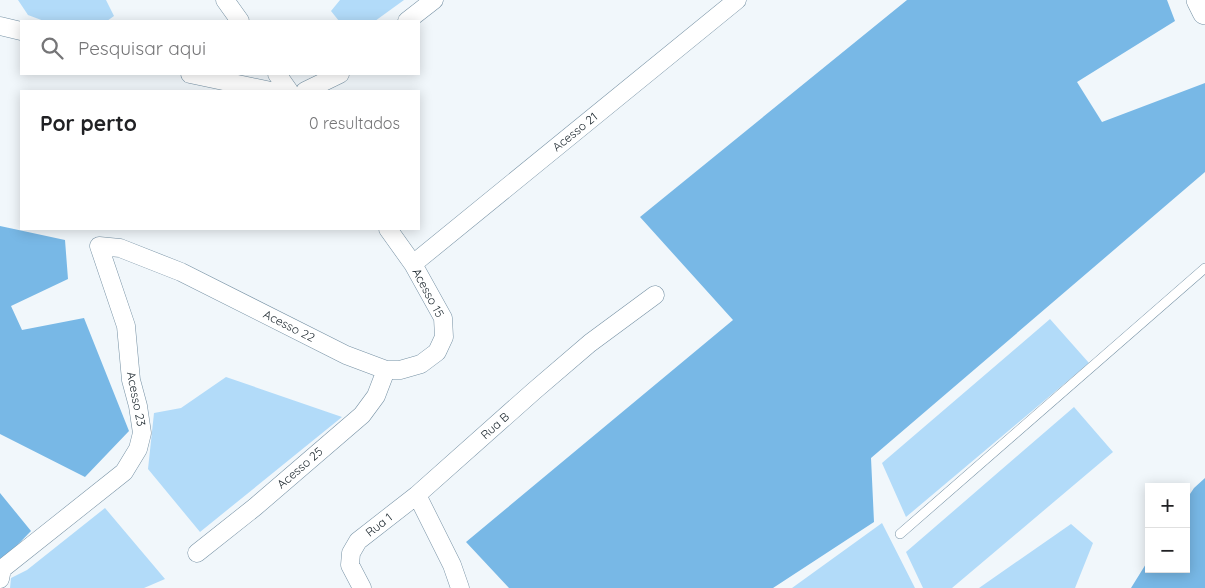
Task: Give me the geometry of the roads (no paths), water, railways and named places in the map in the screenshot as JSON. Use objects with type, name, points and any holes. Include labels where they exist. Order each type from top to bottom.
[{"type":"main road","points":[[1198,0],[1205,12]]},
{"type":"street","points":[[225,0],[239,20]]},
{"type":"street","points":[[408,20],[434,0]]},
{"type":"street","name":"Acesso 21","points":[[413,264],[737,0]]},
{"type":"street","points":[[0,26],[20,31]]},
{"type":"street","points":[[195,75],[266,90]]},
{"type":"street","points":[[278,75],[288,90]]},
{"type":"street","points":[[307,90],[338,75]]},
{"type":"street","name":"Acesso 15","points":[[389,230],[413,264],[443,318],[444,337],[437,352],[421,364],[393,370]]},
{"type":"street","name":"Acesso 23","points":[[0,579],[2,569],[124,472],[138,449],[142,432],[131,380],[126,326],[99,246],[120,248],[181,272]]},
{"type":"street","name":"Acesso 22","points":[[181,272],[346,355],[393,370]]},
{"type":"street","name":"Rua B","points":[[417,495],[590,343],[655,295]]},
{"type":"street","name":"Acesso 25","points":[[197,554],[362,415],[393,370]]},
{"type":"street","points":[[417,495],[452,565],[460,588]]},
{"type":"street","name":"Rua 1","points":[[362,588],[350,565],[351,553],[358,541],[417,495]]},
{"type":"lane","points":[[900,534],[1205,268]]}]
